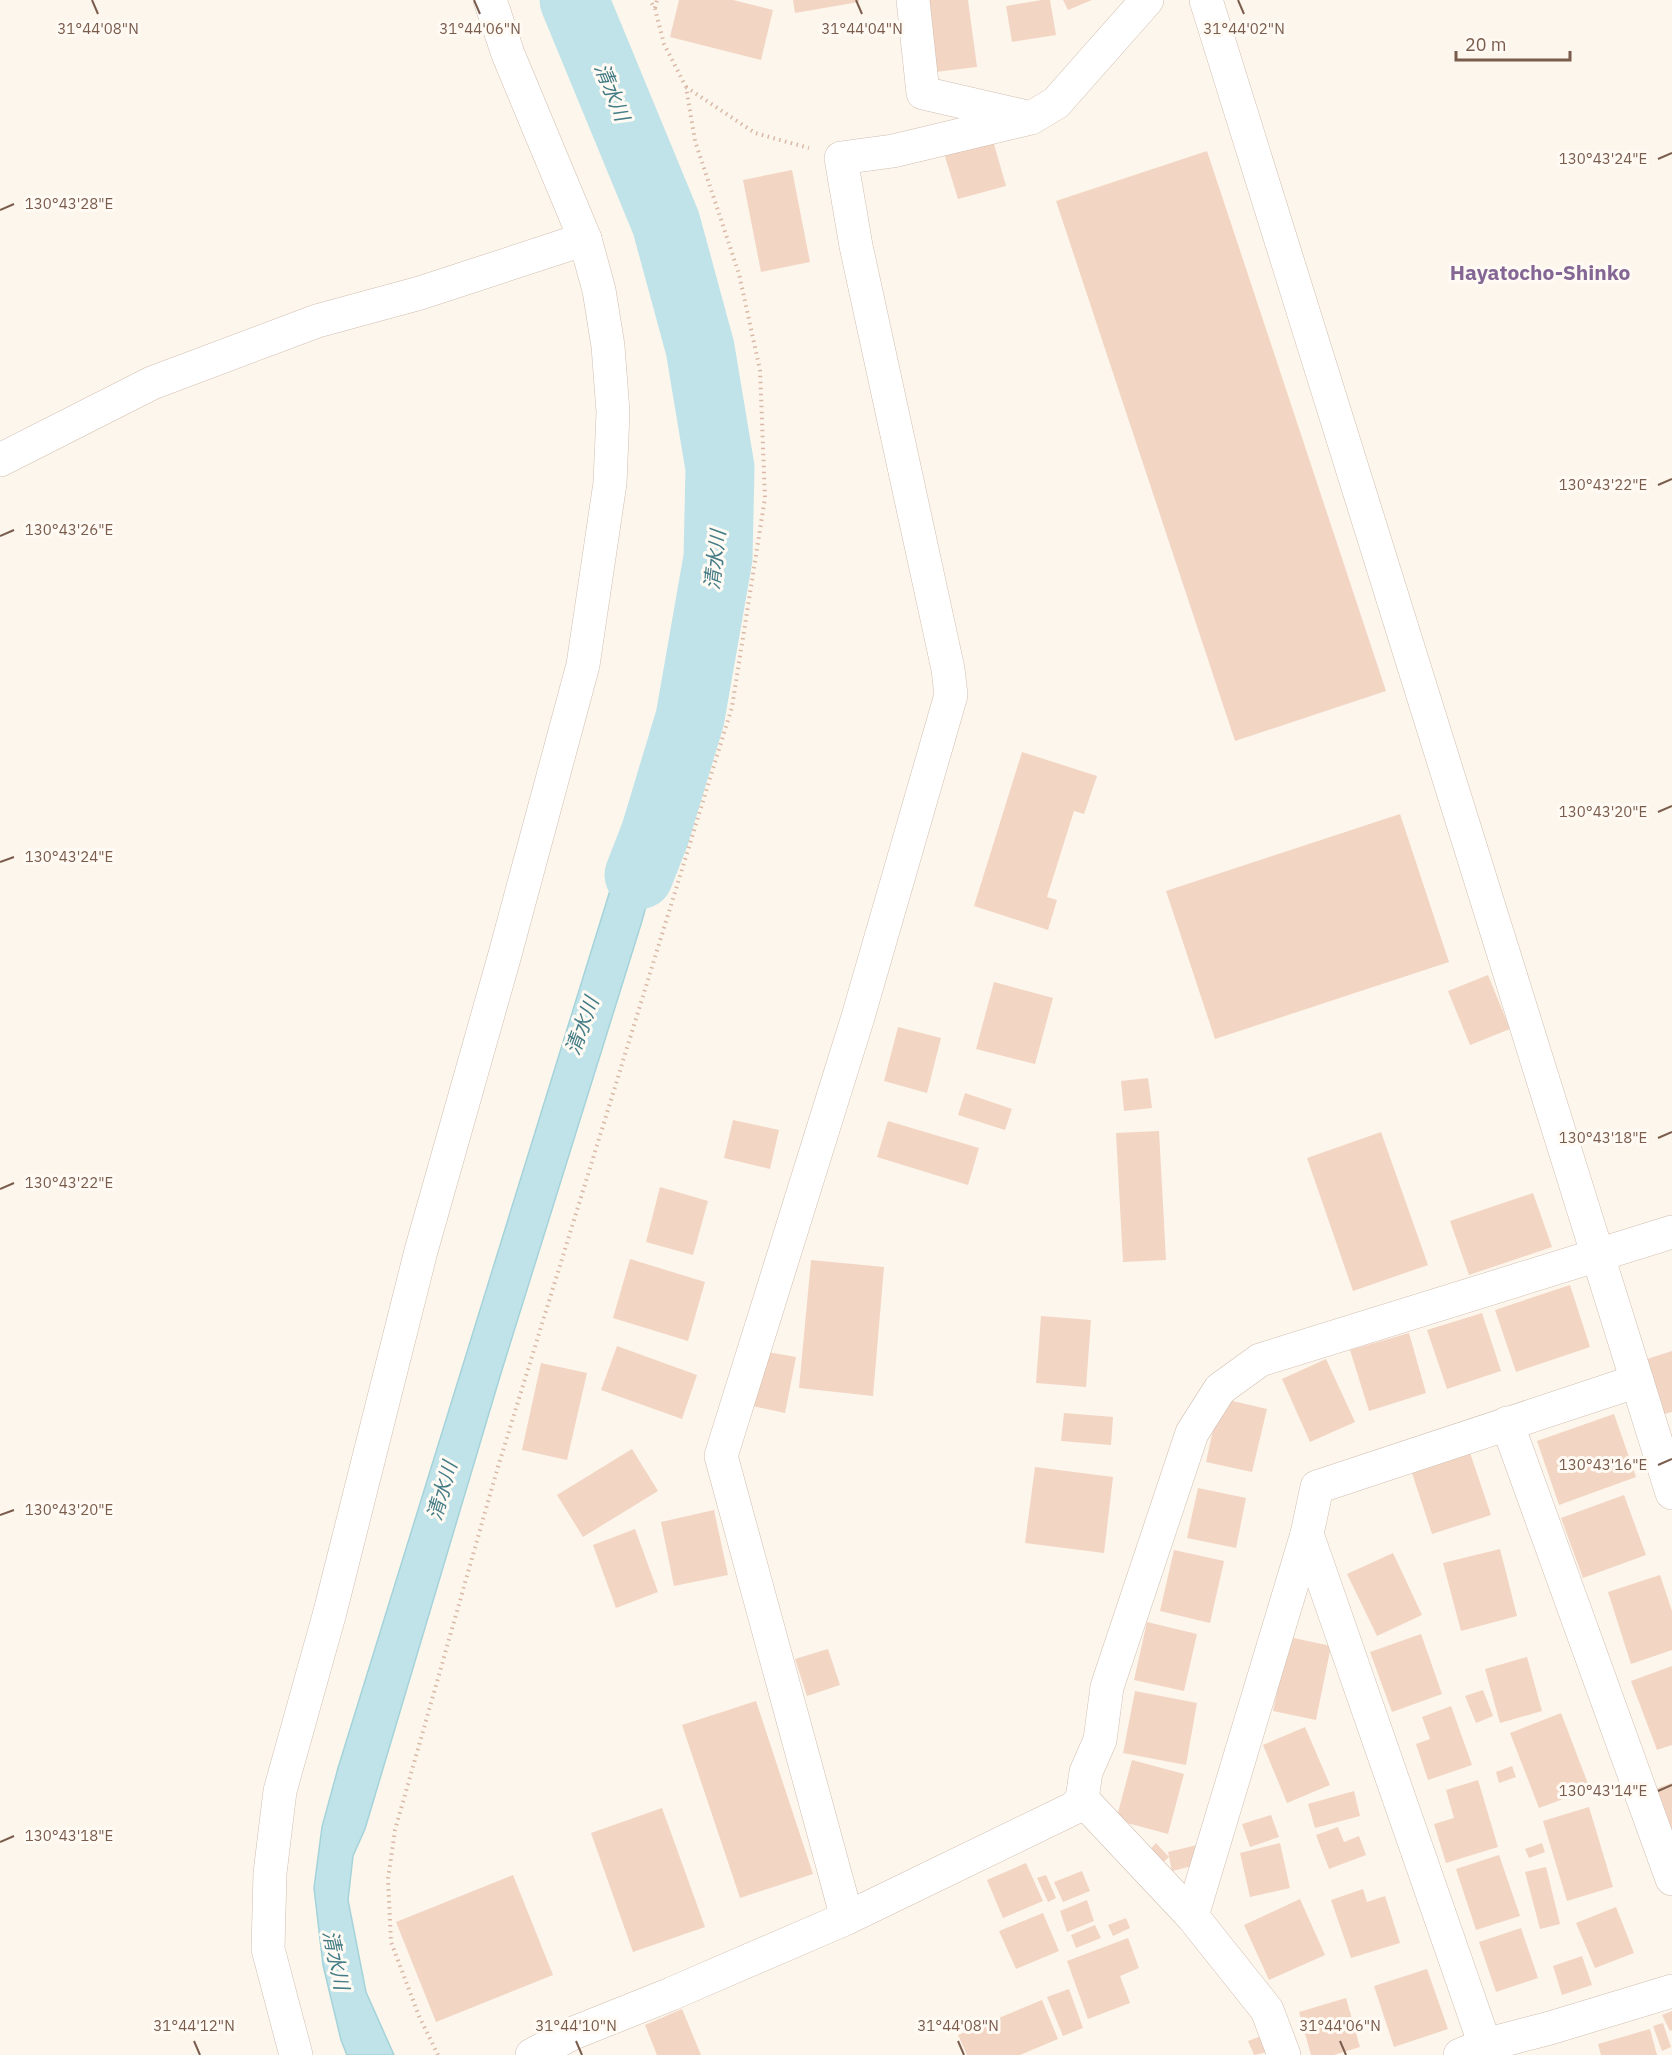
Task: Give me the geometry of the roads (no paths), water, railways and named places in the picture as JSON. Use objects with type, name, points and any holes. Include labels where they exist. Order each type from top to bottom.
[{"type":"street","points":[[296,2055],[268,1950],[270,1873],[280,1791],[330,1612],[421,1251],[507,947],[583,665],[610,483],[613,412],[608,346],[598,290],[585,239],[508,54],[489,0]]},
{"type":"street","points":[[913,0],[923,93],[1031,118]]},
{"type":"street","points":[[847,1918],[721,1456],[858,1017],[951,695],[946,658],[856,246],[841,158],[893,152],[1031,118],[1056,103],[1147,0]]},
{"type":"street","points":[[1206,0],[1672,1493]]},
{"type":"street","points":[[0,460],[152,383],[317,321],[420,293],[585,239]]},
{"type":"street","points":[[532,2055],[571,2034],[671,1994],[847,1918],[1074,1808],[1083,1800],[1086,1772],[1100,1740],[1107,1687],[1192,1433],[1220,1389],[1260,1360],[1672,1232]]},
{"type":"street","points":[[1192,1916],[1307,1534],[1317,1487],[1637,1381]]},
{"type":"street","points":[[1507,1424],[1672,1879]]},
{"type":"street","points":[[1307,1534],[1472,2050],[1555,2042],[1672,1990]]},
{"type":"street","points":[[1083,1800],[1192,1916],[1267,2010],[1284,2055]]},
{"type":"water","points":[[669,785],[678,789],[642,921],[501,1373],[365,1829],[353,1856],[348,1900],[366,1992],[394,2055],[347,2055],[341,2040],[323,1965],[314,1888],[322,1827],[338,1768],[630,826]]},
{"type":"waterway","name":"清水川","points":[[574,0],[666,223],[700,348],[720,468],[718,558],[690,718],[655,834],[639,875]]},
{"type":"district","name":"Hayatocho-Shinko","points":[[1540,273]]}]
